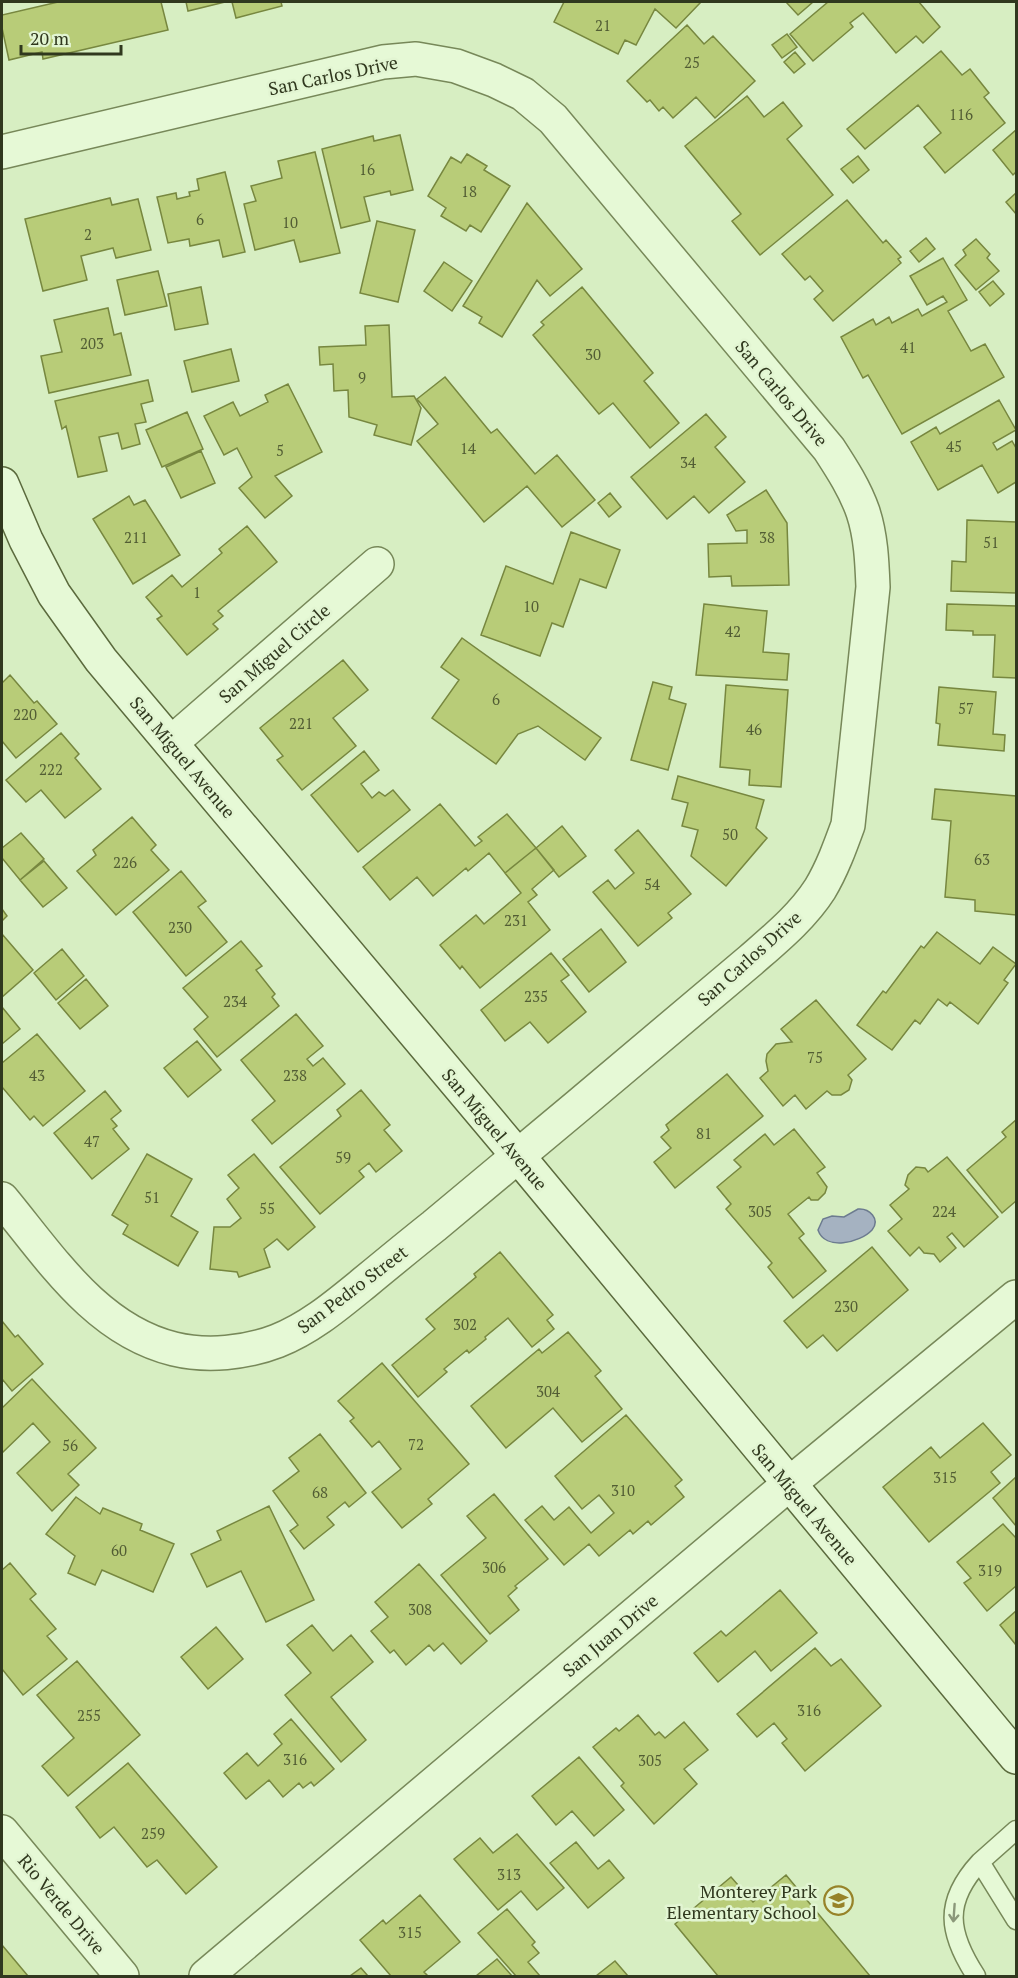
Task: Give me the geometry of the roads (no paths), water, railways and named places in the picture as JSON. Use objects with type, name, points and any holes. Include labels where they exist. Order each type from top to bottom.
[{"type":"street","name":"San Carlos Drive","points":[[2,152],[383,62],[416,59],[456,66],[494,80],[523,94],[553,119],[829,449],[849,480],[863,512],[871,554],[873,587],[848,825],[836,860],[819,891],[791,924],[518,1156]]},
{"type":"street","name":"San Miguel Avenue","points":[[2,484],[26,540],[54,594],[101,660],[518,1156],[1017,1757]]},
{"type":"street","name":"San Miguel Circle","points":[[171,743],[377,564]]},
{"type":"street","name":"San Pedro Street","points":[[2,1199],[74,1287],[105,1316],[139,1336],[174,1349],[206,1353],[242,1351],[277,1341],[312,1324],[518,1156]]},
{"type":"street","name":"San Juan Drive","points":[[206,1977],[789,1484],[1017,1297]]},
{"type":"street","name":"Rio Verde Drive","points":[[2,1832],[122,1977]]},
{"type":"lane","points":[[976,1977],[956,1941],[954,1914],[956,1900],[961,1886],[980,1862],[1017,1830]]},
{"type":"lane","points":[[980,1862],[1017,1920]]},
{"type":"water","points":[[858,1209],[870,1212],[874,1218],[874,1226],[867,1235],[843,1243],[828,1241],[822,1237],[818,1230],[823,1219],[832,1216],[844,1217]]},
{"type":"place","name":"Monterey Park Elementary School","points":[[838,1901]]}]
